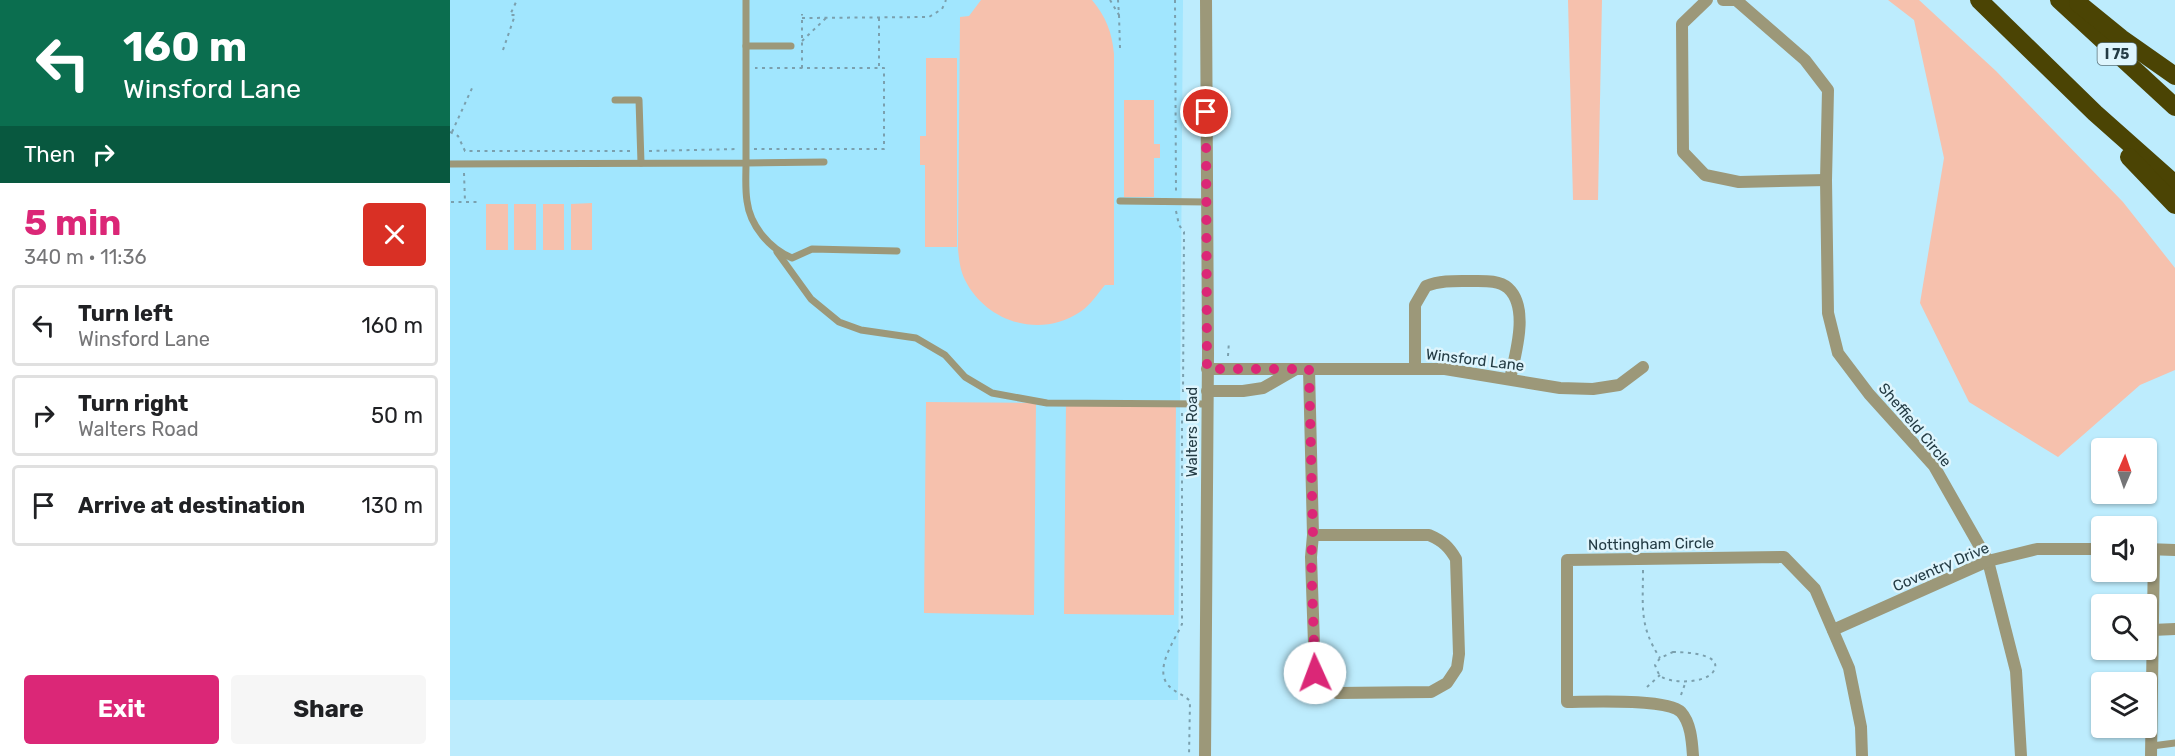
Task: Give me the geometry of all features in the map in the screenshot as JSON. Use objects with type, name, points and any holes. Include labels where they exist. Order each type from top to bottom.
[{"type":"highway","points":[[1979,0],[2095,113],[2175,184]]},
{"type":"highway","name":"I 75","points":[[2059,0],[2175,107]]},
{"type":"highway","points":[[2075,0],[2121,38],[2175,76]]},
{"type":"highway","points":[[2095,113],[2119,147],[2175,205]]},
{"type":"street","name":"Walters Road","points":[[1205,756],[1206,0]]},
{"type":"street","points":[[1707,0],[1682,24],[1683,152],[1705,175],[1739,182],[1826,180]]},
{"type":"street","name":"Sheffield Circle","points":[[1723,0],[1736,0],[1805,60],[1827,90],[1828,314],[1838,353],[1869,394],[1934,466],[1988,561],[2016,671],[2021,756]]},
{"type":"street","points":[[1415,368],[1415,305],[1426,286],[1439,281],[1492,281],[1508,288],[1516,301],[1520,318],[1510,379]]},
{"type":"street","name":"Winsford Lane","points":[[1207,369],[1445,369],[1560,388],[1593,389],[1619,385],[1643,367]]},
{"type":"street","name":"Winsford Lane","points":[[1207,391],[1243,391],[1263,388],[1296,369]]},
{"type":"street","points":[[1309,369],[1315,673],[1323,687],[1337,693],[1431,692],[1447,683],[1456,668],[1459,654],[1456,559],[1449,548],[1441,540],[1429,535],[1313,536]]},
{"type":"street","name":"Coventry Drive","points":[[1833,630],[1988,561],[2037,549],[2091,549]]},
{"type":"street","points":[[2157,549],[2175,550]]},
{"type":"street","name":"Nottingham Circle","points":[[1693,756],[1689,727],[1680,711],[1662,703],[1567,702],[1567,560],[1784,557],[1815,589],[1850,668],[1861,727],[1862,756]]},
{"type":"street","points":[[2157,630],[2175,629]]},
{"type":"street","points":[[2152,660],[2152,751]]},
{"type":"lane","points":[[746,0],[746,201],[759,232],[777,252],[811,299],[839,322],[861,330],[916,338],[945,356],[965,377],[992,393],[1047,403],[1207,404]]},
{"type":"lane","points":[[746,46],[791,46]]},
{"type":"lane","points":[[615,100],[639,100],[641,163]]},
{"type":"lane","points":[[450,164],[824,162]]},
{"type":"lane","points":[[1120,201],[1207,202]]},
{"type":"lane","points":[[777,252],[792,258],[812,249],[897,251]]},
{"type":"lane","points":[[2152,751],[2175,743]]},
{"type":"path","points":[[503,50],[516,15],[510,15],[517,0]]},
{"type":"path","points":[[802,68],[802,16],[826,18],[929,17],[942,9],[946,0]]},
{"type":"path","points":[[1110,0],[1119,15]]},
{"type":"path","points":[[1118,0],[1120,48]]},
{"type":"path","points":[[1175,0],[1176,202],[1179,225],[1184,232],[1182,624],[1168,649],[1164,662],[1164,680],[1170,688],[1190,701],[1189,756]]},
{"type":"path","points":[[802,41],[826,18]]},
{"type":"path","points":[[879,18],[879,68]]},
{"type":"path","points":[[473,86],[451,132],[458,136],[465,151],[884,149],[884,68],[755,68]]},
{"type":"path","points":[[457,173],[464,173],[465,202]]},
{"type":"path","points":[[451,201],[479,202]]},
{"type":"path","points":[[1228,356],[1229,341]]},
{"type":"path","points":[[1643,567],[1643,625],[1651,645],[1660,658]]},
{"type":"path","points":[[1673,652],[1704,655],[1712,659],[1713,672],[1703,679],[1686,681],[1663,678],[1656,665],[1660,658],[1673,652]]},
{"type":"path","points":[[1647,687],[1660,675]]},
{"type":"path","points":[[1682,695],[1686,681]]},
{"type":"shaded area","points":[[450,0],[1183,0],[1178,700],[450,700]]},
{"type":"shaded area","points":[[981,0],[1092,0],[1105,19],[1112,39],[1114,54],[1114,285],[1105,285],[1091,303],[1080,312],[1064,320],[1048,324],[1032,325],[1015,322],[986,307],[974,295],[965,280],[960,264],[958,249],[960,17],[969,16]]},
{"type":"shaded area","points":[[1568,0],[1602,0],[1598,200],[1573,200]]},
{"type":"shaded area","points":[[1888,0],[1919,0],[1996,71],[2123,202],[2175,268],[2175,370],[2140,385],[2058,457],[1969,402],[1920,303],[1944,158],[1914,20]]},
{"type":"shaded area","points":[[926,58],[957,58],[957,247],[925,247],[925,165],[920,165],[920,136],[926,136]]},
{"type":"shaded area","points":[[1124,100],[1154,100],[1154,144],[1160,144],[1160,158],[1154,158],[1154,197],[1124,197]]},
{"type":"shaded area","points":[[592,203],[592,250],[571,250],[571,204]]},
{"type":"shaded area","points":[[486,204],[508,204],[508,250],[486,250]]},
{"type":"shaded area","points":[[514,204],[536,204],[536,250],[514,250]]},
{"type":"shaded area","points":[[543,204],[564,204],[564,250],[543,250]]},
{"type":"shaded area","points":[[926,402],[1036,403],[1034,615],[924,613]]},
{"type":"shaded area","points":[[1066,402],[1176,404],[1174,615],[1064,614]]},
{"type":"route","points":[[1206,112],[1207,369],[1309,369],[1315,673]]}]
